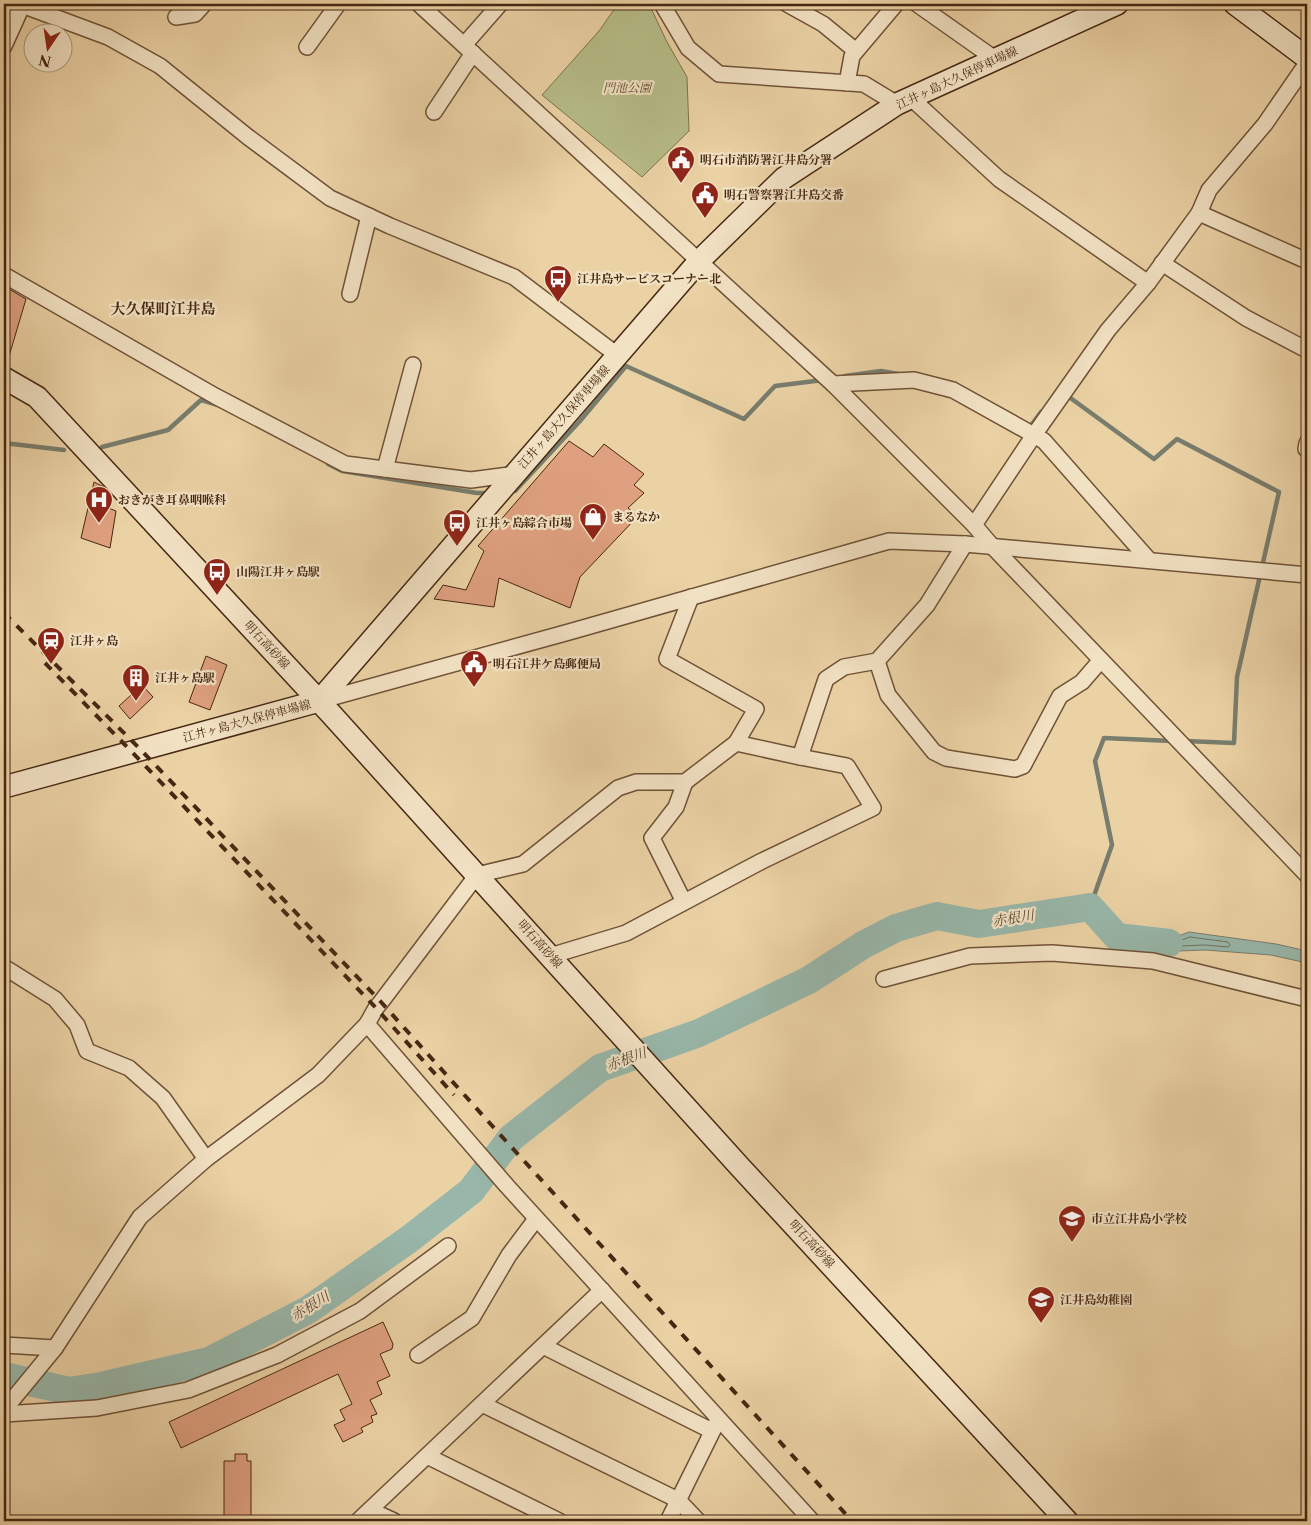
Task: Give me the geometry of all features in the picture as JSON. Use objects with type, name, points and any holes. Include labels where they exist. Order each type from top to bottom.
[{"type":"main road","name":"江井ヶ島大久保停車場線","points":[[4,787],[319,701],[699,261],[784,178],[904,101],[1117,4]]},
{"type":"main road","points":[[1235,4],[1307,58]]},
{"type":"main road","name":"明石高砂線","points":[[4,378],[37,397],[319,701],[667,1086],[1067,1521]]},
{"type":"street","points":[[176,17],[195,14],[204,4]]},
{"type":"street","points":[[307,47],[338,4]]},
{"type":"street","points":[[419,4],[833,384],[974,525],[1307,875]]},
{"type":"street","points":[[434,112],[469,49],[500,4]]},
{"type":"street","points":[[662,4],[688,48],[719,74],[864,84],[904,101],[999,179],[1148,283]]},
{"type":"street","points":[[787,4],[823,24],[856,51]]},
{"type":"street","points":[[847,83],[852,56],[896,4]]},
{"type":"street","points":[[917,4],[995,60]]},
{"type":"street","points":[[4,46],[22,5]]},
{"type":"street","points":[[4,8],[22,5],[108,37],[160,66],[248,137],[330,198],[514,277],[617,355]]},
{"type":"street","points":[[974,525],[1034,435],[1108,330],[1148,283],[1200,213],[1209,190],[1265,124],[1307,63]]},
{"type":"street","points":[[1200,213],[1307,261]]},
{"type":"street","points":[[350,294],[369,216]]},
{"type":"street","points":[[1162,263],[1246,318],[1307,350]]},
{"type":"street","points":[[4,275],[215,396],[345,464],[471,480],[516,474]]},
{"type":"street","points":[[385,469],[413,365]]},
{"type":"street","points":[[833,384],[914,380],[953,390],[1034,435],[1044,442],[1149,560]]},
{"type":"street","points":[[1307,443],[1307,450]]},
{"type":"street","points":[[319,701],[889,541],[992,546],[1307,575]]},
{"type":"street","points":[[800,757],[826,680],[844,667],[877,661],[927,605],[965,544]]},
{"type":"street","points":[[684,902],[652,838],[676,807],[685,782],[736,743],[756,709],[667,659],[691,597]]},
{"type":"street","points":[[877,661],[888,695],[934,752],[946,758],[1016,769],[1023,766],[1060,696],[1082,682],[1101,660]]},
{"type":"street","points":[[550,956],[626,933],[762,861],[874,808],[847,766],[736,743]]},
{"type":"street","points":[[4,1412],[55,1348],[140,1217],[206,1159],[318,1075],[367,1024],[376,1008],[477,875],[523,864],[618,788],[636,782],[685,782]]},
{"type":"street","points":[[884,979],[970,956],[1052,953],[1152,961],[1307,999]]},
{"type":"street","points":[[4,966],[55,999],[77,1025],[87,1051],[129,1068],[163,1098],[206,1159]]},
{"type":"street","points":[[367,1024],[472,1148],[812,1521]]},
{"type":"street","points":[[418,1355],[472,1318],[509,1255],[536,1219]]},
{"type":"street","points":[[4,1412],[97,1408],[188,1390],[277,1355],[360,1311],[448,1246]]},
{"type":"street","points":[[358,1521],[602,1290]]},
{"type":"street","points":[[4,1345],[55,1348]]},
{"type":"street","points":[[543,1346],[712,1432]]},
{"type":"street","points":[[482,1404],[678,1500],[698,1521]]},
{"type":"street","points":[[668,1521],[719,1418]]},
{"type":"street","points":[[427,1456],[560,1521]]},
{"type":"street","points":[[370,1510],[394,1521]]},
{"type":"green space","name":"門池公園","points":[[618,4],[649,4],[667,42],[687,77],[689,131],[642,177],[542,95],[599,31]]},
{"type":"water","points":[[1189,932],[1276,944],[1307,951],[1307,963],[1271,955],[1205,950],[1178,951],[1131,938],[1173,938]]},
{"type":"building","points":[[4,286],[26,299],[7,363],[4,362]]},
{"type":"building","points":[[569,441],[593,457],[604,444],[644,474],[634,485],[644,493],[628,508],[638,516],[580,577],[570,608],[499,578],[494,607],[434,599],[443,585],[466,590],[484,551],[478,546]]},
{"type":"building","name":"おきがき耳鼻咽喉科","points":[[94,482],[104,487],[108,492],[106,507],[116,511],[110,548],[81,538]]},
{"type":"building","points":[[206,656],[227,665],[210,710],[189,702]]},
{"type":"building","name":"江井ヶ島駅","points":[[142,685],[153,697],[130,719],[119,706]]},
{"type":"building","points":[[383,1322],[393,1344],[392,1349],[380,1354],[390,1376],[377,1382],[382,1394],[370,1400],[377,1414],[371,1416],[373,1422],[361,1428],[363,1432],[343,1442],[334,1425],[345,1420],[340,1410],[352,1404],[338,1374],[181,1448],[169,1422]]},
{"type":"building","points":[[235,1454],[247,1454],[247,1461],[251,1461],[251,1521],[224,1521],[224,1461],[235,1461]]},
{"type":"waterway","points":[[510,491],[515,491],[580,421],[626,366],[744,419],[775,386],[823,380]]},
{"type":"waterway","points":[[845,376],[881,371],[899,374]]},
{"type":"waterway","points":[[1065,394],[1154,459],[1177,439],[1279,492],[1237,677],[1234,743],[1185,741]]},
{"type":"waterway","points":[[102,447],[168,430],[201,400],[218,405]]},
{"type":"waterway","points":[[1029,428],[1041,412]]},
{"type":"waterway","points":[[4,443],[64,450]]},
{"type":"waterway","points":[[328,464],[342,471],[477,493],[489,493]]},
{"type":"waterway","points":[[1090,907],[1112,845],[1095,761],[1104,738],[1172,741]]},
{"type":"waterway","name":"赤根川","points":[[4,1376],[69,1391],[101,1386],[209,1361],[308,1310],[408,1240],[471,1191],[511,1138],[600,1068],[699,1033],[809,980],[863,945],[896,928],[937,916],[979,924],[1090,907],[1117,937],[1169,943]]},
{"type":"railway","points":[[4,613],[141,750],[381,1002],[852,1521]]},
{"type":"railway","points":[[45,663],[376,1008],[454,1095]]},
{"type":"place","name":"明石市消防署江井島分署","points":[[681,184]]},
{"type":"place","name":"明石警察署江井島交番","points":[[705,219]]},
{"type":"place","name":"江井島サービスコーナー北","points":[[558,303]]},
{"type":"place","name":"おきがき耳鼻咽喉科","points":[[99,524]]},
{"type":"place","name":"まるなか","points":[[593,541]]},
{"type":"place","name":"江井ヶ島綜合市場","points":[[457,547]]},
{"type":"place","name":"山陽江井ヶ島駅","points":[[217,596]]},
{"type":"place","name":"江井ヶ島","points":[[51,665]]},
{"type":"place","name":"明石江井ケ島郵便局","points":[[474,688]]},
{"type":"place","name":"江井ヶ島駅","points":[[136,702]]},
{"type":"place","name":"市立江井島小学校","points":[[1072,1243]]},
{"type":"place","name":"江井島幼稚園","points":[[1041,1324]]},
{"type":"district","name":"大久保町江井島","points":[[163,309]]}]
